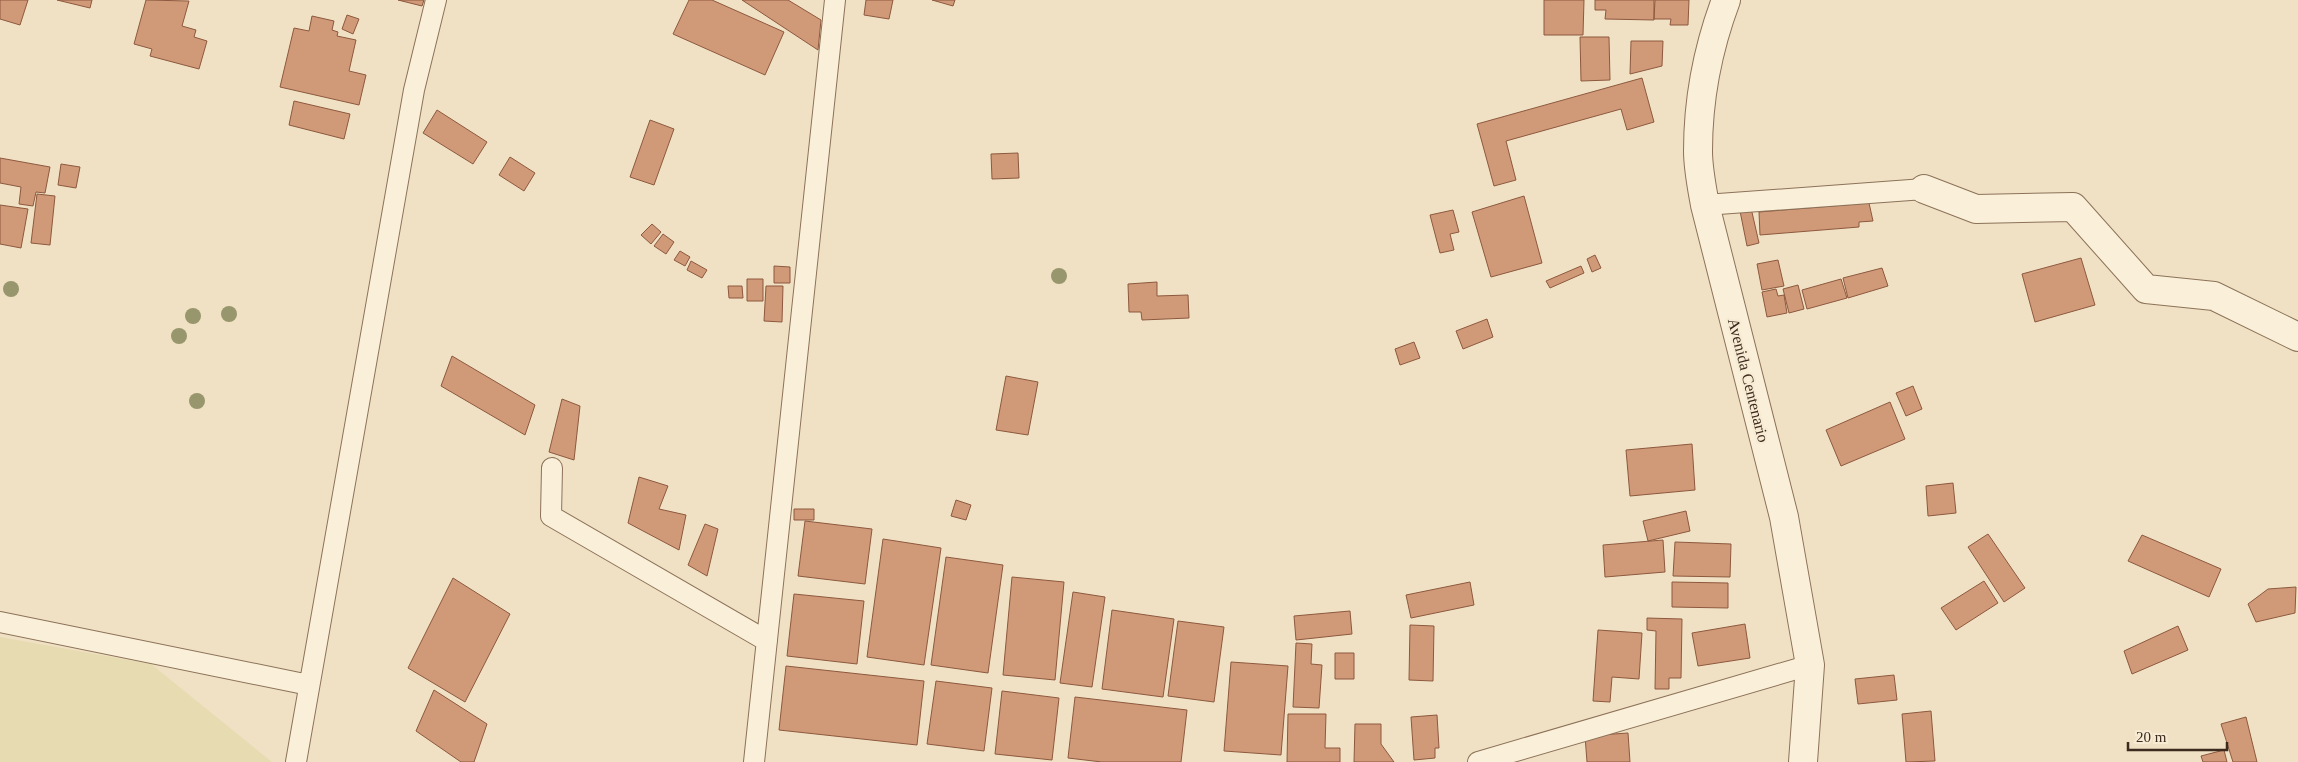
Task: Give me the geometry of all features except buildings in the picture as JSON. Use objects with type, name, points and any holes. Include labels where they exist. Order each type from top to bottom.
[{"type":"street","name":"Avenida Centenario","points":[[1726,0],[1717,24],[1702,83],[1698,152],[1705,205],[1784,517],[1810,665],[1803,762]]},
{"type":"street","points":[[1924,189],[1976,209],[2073,207],[2146,289],[2214,296],[2298,337]]},
{"type":"lane","points":[[296,762],[414,90],[436,0]]},
{"type":"lane","points":[[754,762],[835,0]]},
{"type":"lane","points":[[1705,205],[1924,189]]},
{"type":"lane","points":[[552,468],[551,516],[767,641]]},
{"type":"lane","points":[[0,622],[309,685]]},
{"type":"lane","points":[[1478,762],[1810,665]]},
{"type":"shaded area","points":[[0,637],[151,664],[272,762],[0,762]]}]
